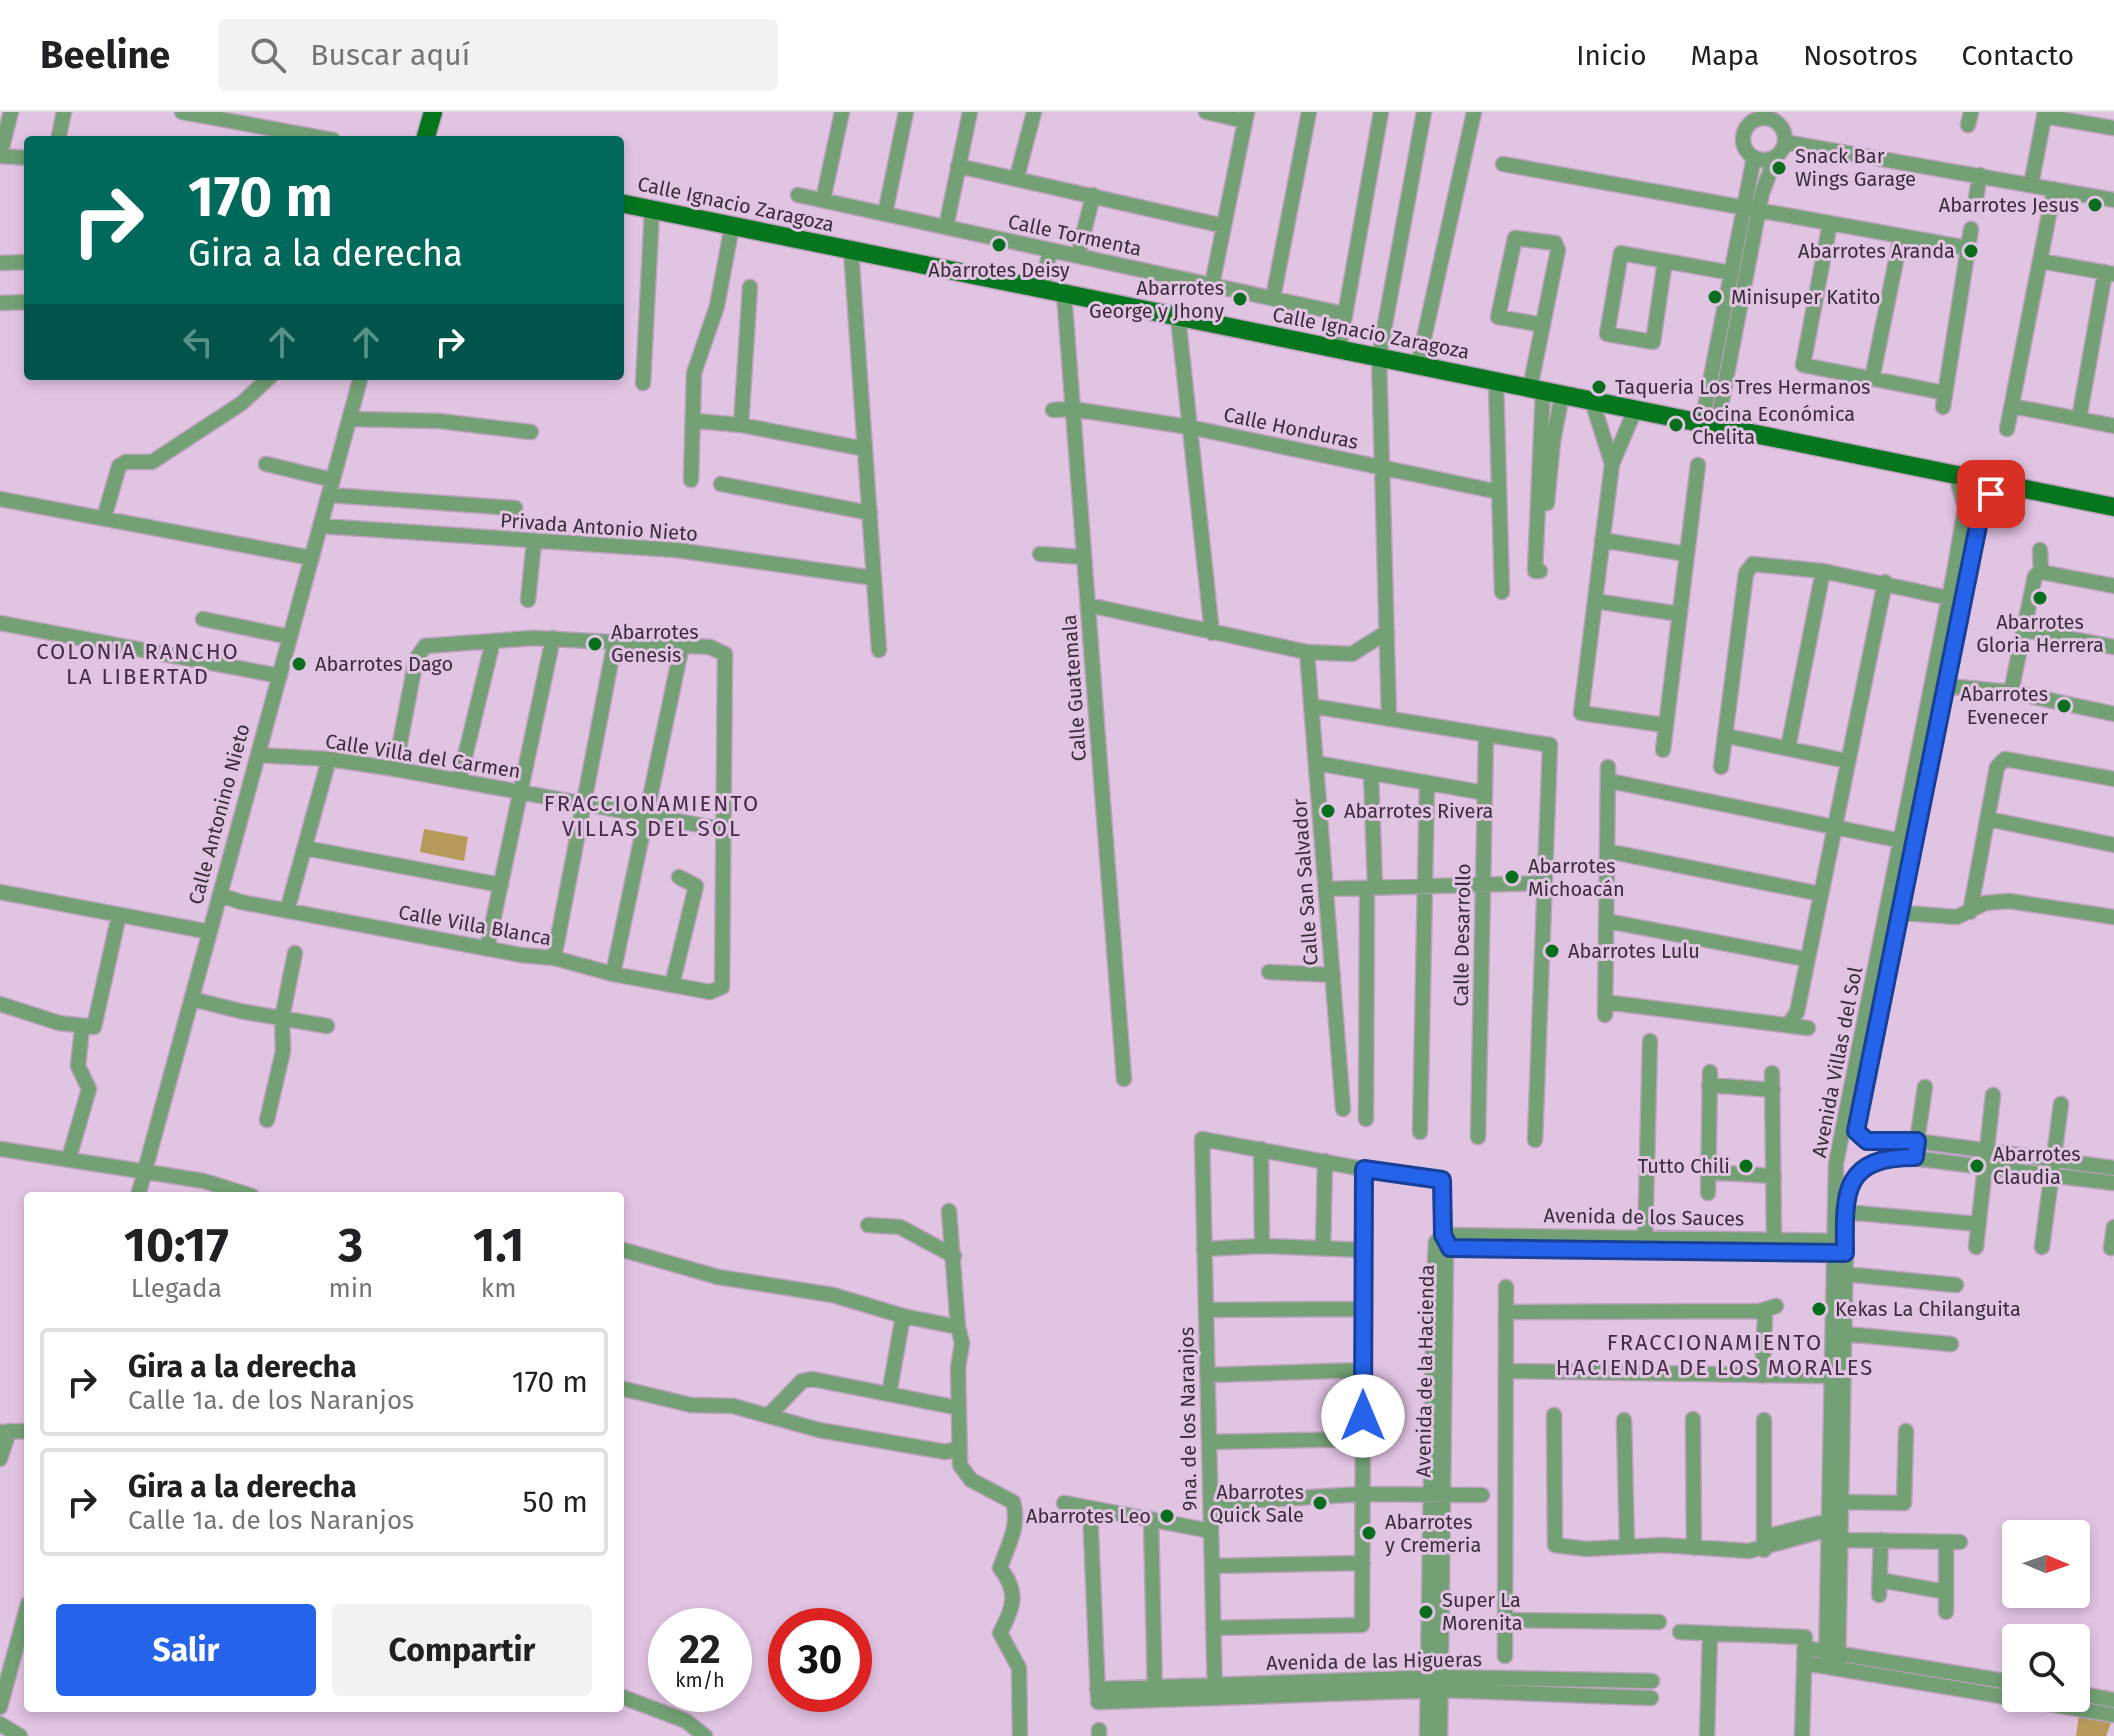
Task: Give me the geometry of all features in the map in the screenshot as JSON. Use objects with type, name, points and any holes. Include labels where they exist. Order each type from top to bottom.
[{"type":"main road","points":[[426,136],[433,112]]},
{"type":"main road","name":"Calle Ignacio Zaragoza","points":[[624,204],[2114,507]]},
{"type":"street","points":[[59,136],[64,112]]},
{"type":"street","points":[[182,112],[223,116],[308,136]]},
{"type":"street","points":[[823,200],[842,112]]},
{"type":"street","points":[[885,214],[906,112]]},
{"type":"street","points":[[946,227],[970,112]]},
{"type":"street","points":[[1017,177],[1034,112]]},
{"type":"street","points":[[1206,112],[1246,116],[1212,285]]},
{"type":"street","points":[[1273,298],[1309,112]]},
{"type":"street","points":[[1339,349],[1381,112]]},
{"type":"street","points":[[1389,719],[1379,357],[1424,112]]},
{"type":"street","points":[[1418,365],[1474,112]]},
{"type":"street","points":[[2031,185],[2044,114],[2114,128]]},
{"type":"street","points":[[1709,424],[1731,354],[1752,209],[1754,157],[1743,138],[1749,124],[1771,116],[1785,142]]},
{"type":"street","points":[[7,124],[0,156],[24,158]]},
{"type":"street","points":[[1709,424],[1716,351],[1732,273],[1752,209],[1785,142]]},
{"type":"street","points":[[1785,142],[2114,200]]},
{"type":"street","points":[[1754,157],[1761,160],[1776,156]]},
{"type":"street","points":[[1503,164],[1968,248]]},
{"type":"street","points":[[958,166],[1224,226]]},
{"type":"street","points":[[1975,203],[1980,175]]},
{"type":"street","points":[[2007,429],[2054,189]]},
{"type":"street","name":"Calle Tormenta","points":[[798,195],[1344,314]]},
{"type":"street","points":[[1078,256],[1093,195]]},
{"type":"street","points":[[643,383],[652,210]]},
{"type":"street","points":[[1830,223],[1803,365],[1872,379],[1944,400],[1971,229]]},
{"type":"street","points":[[691,480],[696,421],[692,406],[694,373],[717,306],[732,226]]},
{"type":"street","points":[[1543,325],[1498,317],[1512,244],[1520,236],[1557,245],[1536,390],[1547,440],[1537,573],[1547,440],[1562,395]]},
{"type":"street","points":[[1872,379],[1901,236]]},
{"type":"street","points":[[851,250],[879,650]]},
{"type":"street","name":"Calle Guatemala","points":[[1054,250],[1052,291],[1073,409],[1124,1079]]},
{"type":"street","points":[[1665,261],[1653,342],[1607,334],[1621,253],[1732,273]]},
{"type":"street","points":[[2040,261],[2109,273],[2079,419]]},
{"type":"street","points":[[0,263],[24,262]]},
{"type":"street","points":[[741,425],[750,287]]},
{"type":"street","points":[[0,303],[24,302]]},
{"type":"street","points":[[1178,317],[1212,633]]},
{"type":"street","points":[[1716,351],[1731,354]]},
{"type":"street","points":[[104,518],[119,466],[126,462],[152,462],[242,403],[267,380]]},
{"type":"street","name":"Calle Antonino Nieto","points":[[139,1192],[360,380]]},
{"type":"street","points":[[1496,381],[1502,592]]},
{"type":"street","points":[[1592,401],[1612,464]]},
{"type":"street","points":[[2012,406],[2114,426]]},
{"type":"street","name":"Calle Honduras","points":[[1053,410],[1073,409],[1189,427],[1499,492]]},
{"type":"street","points":[[1635,410],[1612,464],[1581,713],[1664,725]]},
{"type":"street","points":[[349,419],[439,421],[531,432]]},
{"type":"street","points":[[696,421],[741,425],[865,449]]},
{"type":"street","points":[[266,464],[333,480]]},
{"type":"street","points":[[1663,750],[1698,465]]},
{"type":"street","name":"Avenida Villas del Sol","points":[[1956,475],[1965,508],[1956,600]]},
{"type":"street","name":"Avenida Villas del Sol","points":[[1832,1660],[1838,1522],[1839,1247],[1836,1163],[1849,1132],[1956,600],[1981,511],[1997,483]]},
{"type":"street","points":[[721,484],[870,513]]},
{"type":"street","points":[[329,495],[515,508]]},
{"type":"street","points":[[0,499],[312,558]]},
{"type":"street","points":[[1965,508],[1981,511]]},
{"type":"street","name":"Privada Antonio Nieto","points":[[320,526],[676,550],[874,578]]},
{"type":"street","points":[[1602,540],[1686,554]]},
{"type":"street","points":[[528,600],[534,542]]},
{"type":"street","points":[[2040,550],[2041,572]]},
{"type":"street","points":[[1040,554],[1082,557]]},
{"type":"street","points":[[1721,767],[1746,573],[1753,564],[1823,571],[1885,582],[1956,600]]},
{"type":"street","points":[[1788,748],[1823,571]]},
{"type":"street","points":[[2011,692],[2035,576],[2041,572],[2114,586]]},
{"type":"street","points":[[1789,1024],[1797,1012],[1805,959],[1836,828],[1885,582]]},
{"type":"street","points":[[1595,601],[1679,614]]},
{"type":"street","points":[[1088,605],[1307,652],[1352,654],[1387,632]]},
{"type":"street","points":[[203,619],[290,637]]},
{"type":"street","points":[[0,623],[280,676]]},
{"type":"street","points":[[2025,630],[2114,647]]},
{"type":"street","points":[[487,949],[553,638]]},
{"type":"street","points":[[395,769],[416,659],[425,646],[553,638],[710,647],[725,654],[721,829],[723,882],[696,886],[679,877]]},
{"type":"street","points":[[459,781],[493,641]]},
{"type":"street","points":[[554,958],[615,641]]},
{"type":"street","points":[[613,974],[682,645]]},
{"type":"street","name":"Calle San Salvador","points":[[1307,652],[1343,1109]]},
{"type":"street","points":[[1938,685],[2011,692],[2114,714]]},
{"type":"street","points":[[1312,706],[1550,745],[1535,1140]]},
{"type":"street","name":"Calle Desarrollo","points":[[1478,1137],[1486,735]]},
{"type":"street","points":[[1727,736],[1847,761]]},
{"type":"street","name":"Calle Villa del Carmen","points":[[258,755],[329,759],[395,769],[721,829]]},
{"type":"street","points":[[287,911],[329,759]]},
{"type":"street","points":[[1970,912],[1997,767],[2005,759],[2114,779]]},
{"type":"street","points":[[1316,763],[1485,793]]},
{"type":"street","points":[[1366,1119],[1371,773]]},
{"type":"street","points":[[1808,1028],[1605,1009],[1609,774],[1906,842]]},
{"type":"street","points":[[1420,1132],[1427,783]]},
{"type":"street","points":[[1988,819],[2114,845]]},
{"type":"street","points":[[305,848],[501,885]]},
{"type":"street","points":[[1607,851],[1821,894]]},
{"type":"street","name":"Calle Villa Blanca","points":[[220,895],[287,911],[487,949],[554,958],[613,974],[710,992],[722,987],[723,882]]},
{"type":"street","points":[[1326,889],[1545,883]]},
{"type":"street","points":[[672,985],[696,886]]},
{"type":"street","points":[[0,892],[210,932]]},
{"type":"street","points":[[1893,912],[1957,917],[1985,903],[2009,901],[2114,917]]},
{"type":"street","points":[[0,1004],[82,1028],[94,1027],[119,915]]},
{"type":"street","points":[[1607,921],[1805,959]]},
{"type":"street","points":[[267,1120],[283,1051],[282,1018],[295,953]]},
{"type":"street","points":[[1269,972],[1333,975]]},
{"type":"street","points":[[192,999],[327,1026]]},
{"type":"street","points":[[69,1158],[89,1089],[78,1066],[82,1028]]},
{"type":"street","points":[[1645,1243],[1650,1041]]},
{"type":"street","points":[[1772,1073],[1774,1239]]},
{"type":"street","points":[[1708,1193],[1710,1078],[1773,1090]]},
{"type":"street","points":[[1925,1087],[1915,1157],[1986,1157]]},
{"type":"street","points":[[1976,1247],[1993,1095]]},
{"type":"street","points":[[2042,1247],[2061,1104]]},
{"type":"street","points":[[1849,1132],[1867,1141],[1917,1141],[1986,1157],[2053,1166],[2114,1168]]},
{"type":"street","name":"9na. de los Naranjos","points":[[1215,1692],[1202,1139],[1261,1149]]},
{"type":"street","points":[[0,1149],[145,1170],[204,1181],[239,1192]]},
{"type":"street","points":[[1213,1628],[1362,1625],[1364,1169],[1261,1149],[1262,1246]]},
{"type":"street","name":"Avenida Villas del Sol","points":[[1838,1522],[1831,1376],[1845,1274],[1839,1247],[1847,1189],[1859,1169],[1871,1162],[1885,1157],[1915,1157]]},
{"type":"street","points":[[1323,1248],[1325,1161]]},
{"type":"street","points":[[2053,1166],[2114,1183]]},
{"type":"street","name":"Avenida de la Hacienda","points":[[1364,1169],[1442,1180],[1446,1242],[1436,1242],[1435,1252],[1437,1493],[1434,1684],[1427,1736]]},
{"type":"street","points":[[1708,1172],[1774,1176]]},
{"type":"street","points":[[949,1211],[958,1327],[962,1343],[958,1368],[960,1465],[971,1480],[1013,1502],[1016,1514],[1016,1526],[1000,1568],[1011,1582],[1015,1598],[1000,1633],[1019,1668],[1020,1736]]},
{"type":"street","points":[[1845,1212],[1978,1224]]},
{"type":"street","points":[[868,1225],[900,1227],[954,1256]]},
{"type":"street","points":[[2111,1248],[2114,1227]]},
{"type":"street","name":"Avenida de los Sauces","points":[[1645,1243],[1774,1239],[1839,1247]]},
{"type":"street","name":"Avenida de los Sauces","points":[[1446,1242],[1839,1247]]},
{"type":"street","points":[[1204,1249],[1262,1246],[1364,1250]]},
{"type":"street","points":[[624,1250],[718,1277],[833,1295],[903,1316],[958,1327]]},
{"type":"street","points":[[1845,1274],[1956,1285]]},
{"type":"street","points":[[1505,1656],[1506,1287]]},
{"type":"street","points":[[1507,1312],[1760,1311],[1776,1306]]},
{"type":"street","points":[[1206,1310],[1364,1309]]},
{"type":"street","points":[[1760,1311],[1765,1318],[1762,1376]]},
{"type":"street","points":[[889,1394],[903,1316]]},
{"type":"street","points":[[1838,1333],[1951,1344]]},
{"type":"street","points":[[1207,1375],[1363,1370]]},
{"type":"street","points":[[1507,1371],[1831,1376]]},
{"type":"street","points":[[768,1416],[802,1381],[812,1379],[959,1408]]},
{"type":"street","points":[[624,1389],[691,1405],[733,1406],[819,1430],[946,1452],[958,1448]]},
{"type":"street","points":[[1554,1415],[1555,1545],[1586,1549],[1627,1545],[1736,1552],[1904,1503],[1906,1431]]},
{"type":"street","points":[[1693,1419],[1694,1548]]},
{"type":"street","points":[[1624,1420],[1627,1545]]},
{"type":"street","points":[[1764,1420],[1764,1543]]},
{"type":"street","points":[[0,1459],[5,1432]]},
{"type":"street","points":[[1209,1442],[1363,1439]]},
{"type":"street","points":[[1211,1503],[1363,1494],[1482,1495]]},
{"type":"street","points":[[1064,1503],[1211,1531]]},
{"type":"street","name":"Avenida de las Higueras","points":[[1090,1509],[1098,1700],[1155,1694],[1434,1684],[1581,1679],[1652,1681]]},
{"type":"street","points":[[1151,1519],[1155,1694]]},
{"type":"street","points":[[1838,1522],[1881,1540],[1953,1542],[1946,1612]]},
{"type":"street","points":[[1881,1540],[1880,1587],[1946,1592]]},
{"type":"street","points":[[1212,1566],[1363,1563]]},
{"type":"street","points":[[0,1707],[24,1619]]},
{"type":"street","points":[[1505,1620],[1659,1622]]},
{"type":"street","points":[[1680,1632],[1805,1637],[1802,1736]]},
{"type":"street","points":[[1707,1736],[1710,1633]]},
{"type":"street","points":[[1804,1655],[2002,1687]]},
{"type":"street","points":[[1581,1679],[1581,1695]]},
{"type":"street","name":"Avenida de la Hacienda","points":[[1434,1684],[1440,1736]]},
{"type":"street","name":"Avenida de las Higueras","points":[[1434,1684],[1651,1698]]},
{"type":"street","points":[[2090,1696],[2114,1700]]},
{"type":"street","points":[[624,1698],[686,1721],[705,1736]]},
{"type":"street","points":[[2090,1709],[2114,1715]]},
{"type":"street","points":[[0,1724],[20,1736]]},
{"type":"shaded area","points":[[424,829],[468,837],[464,861],[420,852]]},
{"type":"shaded area","points":[[2079,1715],[2112,1720],[2106,1736],[2076,1736]]},
{"type":"place","name":"Snack Bar Wings Garage","points":[[1779,168]]},
{"type":"place","name":"Abarrotes Jesus","points":[[2095,205]]},
{"type":"place","name":"Abarrotes Deisy","points":[[999,245]]},
{"type":"place","name":"Abarrotes Aranda","points":[[1971,251]]},
{"type":"place","name":"Minisuper Katito","points":[[1715,297]]},
{"type":"place","name":"Abarrotes George y Jhony","points":[[1240,299]]},
{"type":"place","name":"Taqueria Los Tres Hermanos","points":[[1599,387]]},
{"type":"place","name":"Cocina Económica Chelita","points":[[1676,425]]},
{"type":"place","name":"Abarrotes Gloria Herrera","points":[[2040,598]]},
{"type":"place","name":"Abarrotes Genesis","points":[[595,644]]},
{"type":"place","name":"Abarrotes Dago","points":[[299,664]]},
{"type":"place","name":"Abarrotes Evenecer","points":[[2064,706]]},
{"type":"place","name":"Abarrotes Rivera","points":[[1328,811]]},
{"type":"place","name":"Abarrotes Michoacán","points":[[1512,877]]},
{"type":"place","name":"Abarrotes Lulu","points":[[1552,951]]},
{"type":"place","name":"Tutto Chili","points":[[1746,1166]]},
{"type":"place","name":"Abarrotes Claudia","points":[[1977,1166]]},
{"type":"place","name":"Kekas La Chilanguita","points":[[1819,1309]]},
{"type":"place","name":"Abarrotes Quick Sale","points":[[1320,1503]]},
{"type":"place","name":"Abarrotes Leo","points":[[1167,1516]]},
{"type":"place","name":"Abarrotes y Cremeria","points":[[1369,1533]]},
{"type":"place","name":"Super La Morenita","points":[[1426,1612]]},
{"type":"district","name":"COLONIA RANCHO LA LIBERTAD","points":[[138,664]]},
{"type":"district","name":"FRACCIONAMIENTO VILLAS DEL SOL","points":[[652,816]]},
{"type":"district","name":"FRACCIONAMIENTO HACIENDA DE LOS MORALES","points":[[1715,1354]]},
{"type":"route","points":[[1363,1416],[1364,1169],[1442,1180],[1443,1235],[1450,1248],[1729,1249],[1845,1253],[1847,1189],[1859,1169],[1885,1157],[1915,1157],[1917,1141],[1867,1141],[1856,1131],[1981,511],[1991,494]]}]
